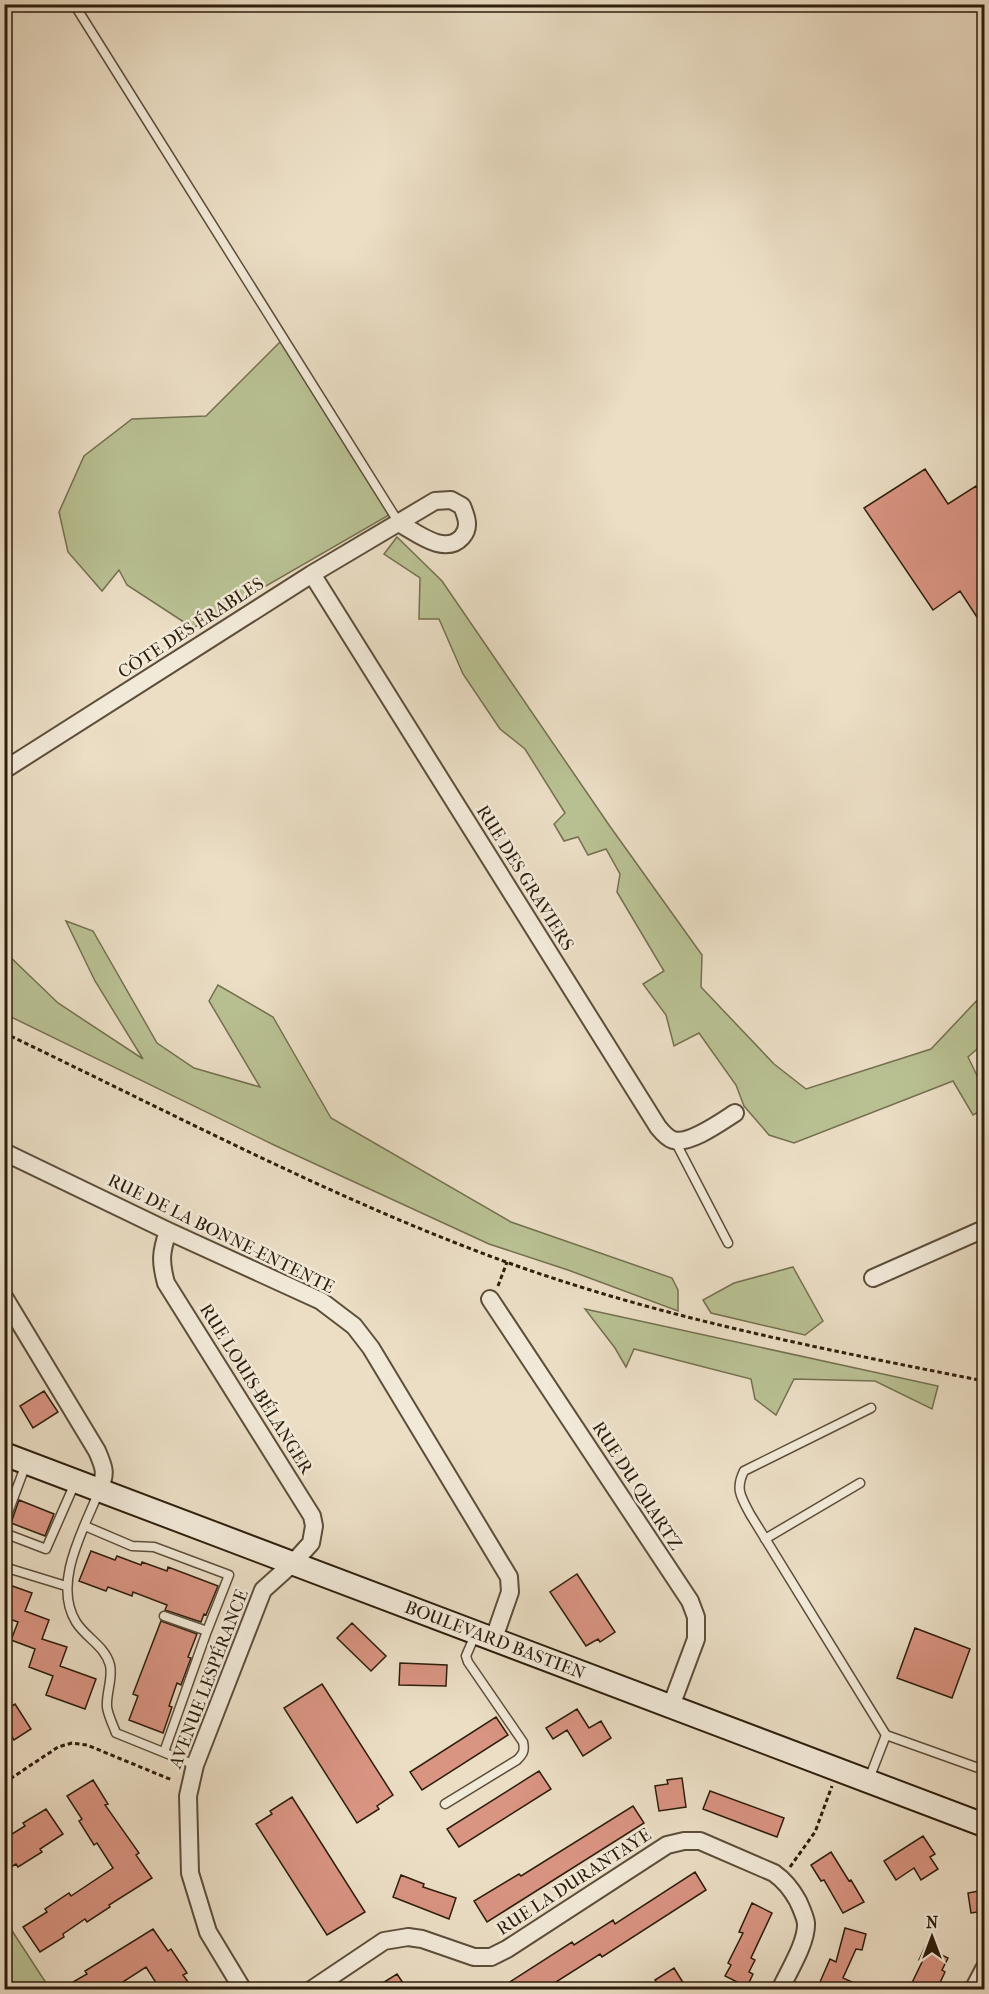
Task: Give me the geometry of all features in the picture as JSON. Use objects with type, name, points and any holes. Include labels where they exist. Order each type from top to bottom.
[{"type":"main road","name":"BOULEVARD BASTIEN","points":[[4,1454],[984,1825]]},
{"type":"street","name":"CÔTE DES ÉRABLES","points":[[4,770],[312,574],[399,523]]},
{"type":"street","name":"RUE DES GRAVIERS","points":[[312,574],[658,1127],[666,1136],[675,1141]]},
{"type":"street","points":[[675,1141],[696,1136],[735,1113]]},
{"type":"street","name":"RUE DE LA BONNE-ENTENTE","points":[[4,1152],[321,1301],[354,1326],[371,1348],[509,1577],[510,1592],[485,1635]]},
{"type":"street","points":[[873,1278],[984,1229]]},
{"type":"street","name":"RUE LOUIS-BÉLANGER","points":[[168,1231],[161,1250],[161,1266],[166,1283],[312,1516],[314,1526],[311,1543],[293,1563]]},
{"type":"street","name":"RUE DU QUARTZ","points":[[494,1292],[690,1601],[696,1617],[696,1639],[670,1706]]},
{"type":"street","points":[[4,1297],[97,1451],[103,1464],[105,1478],[99,1490]]},
{"type":"street","name":"AVENUE LESPÉRANCE","points":[[243,1989],[208,1932],[190,1873],[188,1796],[195,1765],[263,1590],[293,1563]]},
{"type":"street","name":"RUE LA DURANTAYE","points":[[311,1989],[384,1941],[408,1937],[422,1939],[474,1958],[491,1957],[507,1949],[667,1845],[684,1841],[700,1841],[774,1873],[782,1878],[795,1895],[806,1924],[803,1941],[780,1989]]},
{"type":"street","points":[[973,1989],[984,1969]]},
{"type":"lane","points":[[74,4],[399,523]]},
{"type":"lane","points":[[675,1141],[728,1243]]},
{"type":"lane","points":[[871,1408],[744,1471],[738,1482],[741,1496],[765,1539],[886,1734],[984,1770]]},
{"type":"lane","points":[[4,1523],[27,1462]]},
{"type":"lane","points":[[4,1533],[46,1549],[76,1481]]},
{"type":"lane","points":[[765,1539],[860,1483]]},
{"type":"lane","points":[[99,1490],[72,1561],[66,1586],[69,1606],[77,1623],[102,1649],[110,1665],[107,1708],[116,1733],[195,1765]]},
{"type":"lane","points":[[85,1526],[132,1546],[154,1547],[229,1575],[164,1752]]},
{"type":"lane","points":[[4,1567],[66,1586]]},
{"type":"lane","points":[[164,1616],[207,1631]]},
{"type":"lane","points":[[445,1804],[517,1760],[525,1749],[523,1742],[468,1662],[466,1656],[485,1635]]},
{"type":"lane","points":[[869,1781],[886,1734]]},
{"type":"path","points":[[4,1033],[304,1177],[382,1212],[507,1262],[607,1295],[733,1329],[984,1381]]},
{"type":"path","points":[[494,1292],[507,1262]]},
{"type":"path","points":[[4,1783],[58,1748],[72,1743],[104,1751],[172,1780]]},
{"type":"path","points":[[782,1878],[815,1832],[838,1770]]},
{"type":"green space","points":[[284,338],[389,515],[193,628],[127,585],[119,570],[102,591],[68,552],[59,512],[84,456],[132,419],[206,416]]},
{"type":"green space","points":[[397,537],[442,581],[609,825],[702,955],[701,987],[774,1064],[806,1089],[931,1049],[984,993],[984,1043],[968,1057],[984,1090],[984,1109],[973,1115],[953,1081],[794,1143],[769,1135],[744,1106],[736,1085],[699,1033],[674,1046],[666,1015],[643,984],[664,971],[617,892],[620,874],[606,849],[588,855],[578,837],[564,841],[554,824],[565,813],[525,749],[500,729],[463,674],[439,619],[419,619],[420,578],[384,554]]},
{"type":"green space","points":[[66,921],[93,931],[157,1043],[194,1068],[260,1087],[209,1001],[218,985],[273,1017],[331,1118],[511,1222],[672,1278],[678,1290],[678,1311],[568,1270],[489,1244],[274,1145],[5,1014],[5,952],[58,1003],[143,1059],[95,981]]},
{"type":"green space","points":[[793,1267],[823,1321],[805,1335],[711,1313],[703,1300],[734,1283]]},
{"type":"green space","points":[[585,1309],[938,1386],[932,1409],[875,1381],[794,1379],[776,1415],[755,1399],[751,1379],[634,1349],[626,1367],[615,1348]]},
{"type":"green space","points":[[5,1920],[50,1989],[5,1989]]},
{"type":"building","points":[[925,469],[948,504],[976,486],[984,498],[984,628],[960,591],[933,610],[864,508]]},
{"type":"building","points":[[44,1391],[58,1412],[33,1428],[20,1406]]},
{"type":"building","points":[[19,1500],[54,1514],[45,1536],[11,1523]]},
{"type":"building","points":[[91,1551],[115,1560],[117,1556],[167,1571],[168,1567],[218,1586],[201,1622],[165,1610],[167,1605],[133,1592],[132,1596],[108,1587],[106,1591],[79,1581]]},
{"type":"building","points":[[577,1574],[615,1632],[600,1642],[598,1639],[586,1646],[550,1592]]},
{"type":"building","points":[[4,1583],[32,1593],[25,1611],[49,1620],[42,1639],[67,1647],[60,1666],[96,1679],[85,1709],[46,1695],[53,1676],[29,1667],[35,1649],[11,1640],[18,1622],[4,1617]]},
{"type":"building","points":[[161,1621],[197,1634],[181,1685],[177,1683],[169,1706],[172,1707],[163,1733],[129,1720],[138,1696],[133,1694]]},
{"type":"building","points":[[352,1623],[386,1656],[371,1671],[337,1638]]},
{"type":"building","points":[[915,1628],[970,1649],[952,1698],[897,1678]]},
{"type":"building","points":[[400,1663],[447,1665],[446,1686],[399,1685]]},
{"type":"building","points":[[322,1684],[393,1795],[377,1806],[379,1809],[357,1823],[284,1708]]},
{"type":"building","points":[[15,1704],[31,1729],[14,1740],[4,1725],[4,1711]]},
{"type":"building","points":[[577,1709],[589,1728],[601,1721],[611,1738],[583,1756],[567,1730],[553,1739],[546,1728]]},
{"type":"building","points":[[496,1717],[508,1735],[422,1790],[410,1772]]},
{"type":"building","points":[[539,1771],[551,1789],[459,1847],[447,1829]]},
{"type":"building","points":[[682,1778],[686,1807],[659,1811],[655,1786],[668,1784],[667,1780]]},
{"type":"building","points":[[93,1780],[108,1804],[105,1805],[139,1853],[136,1855],[152,1878],[87,1922],[85,1919],[63,1934],[64,1937],[40,1952],[23,1927],[47,1912],[45,1909],[69,1893],[71,1896],[113,1868],[97,1843],[94,1845],[79,1821],[82,1819],[67,1796]]},
{"type":"building","points":[[710,1791],[784,1818],[777,1837],[703,1809]]},
{"type":"building","points":[[292,1797],[365,1912],[327,1935],[256,1824],[272,1814],[270,1811]]},
{"type":"building","points":[[633,1806],[644,1823],[487,1922],[474,1901],[519,1874],[521,1876]]},
{"type":"building","points":[[46,1809],[63,1834],[40,1849],[42,1852],[18,1867],[16,1864],[4,1871],[4,1839],[25,1826],[23,1823]]},
{"type":"building","points":[[923,1836],[935,1854],[930,1857],[938,1869],[921,1880],[914,1868],[896,1880],[884,1861]]},
{"type":"building","points":[[831,1852],[864,1902],[843,1913],[824,1880],[821,1881],[811,1865]]},
{"type":"building","points":[[695,1872],[706,1890],[602,1957],[600,1954],[545,1989],[499,1989],[572,1942],[574,1945],[613,1920],[615,1924]]},
{"type":"building","points":[[401,1875],[424,1884],[423,1887],[456,1898],[449,1919],[393,1897]]},
{"type":"building","points":[[984,1890],[984,1911],[971,1913],[968,1893]]},
{"type":"building","points":[[752,1903],[772,1913],[751,1958],[755,1960],[749,1972],[753,1974],[747,1987],[725,1976],[731,1965],[728,1963],[743,1933],[739,1932]]},
{"type":"building","points":[[845,1928],[866,1934],[862,1950],[856,1949],[843,1978],[867,1989],[836,1989],[820,1982],[830,1959],[836,1962]]},
{"type":"building","points":[[153,1929],[168,1951],[171,1949],[187,1973],[183,1975],[193,1989],[160,1989],[146,1967],[112,1989],[61,1989],[87,1974],[85,1971]]},
{"type":"building","points":[[925,1947],[948,1958],[942,1970],[945,1972],[937,1989],[909,1989],[922,1962],[919,1960]]},
{"type":"building","points":[[674,1968],[687,1989],[662,1989],[655,1980]]},
{"type":"building","points":[[397,1974],[407,1989],[373,1989]]}]
